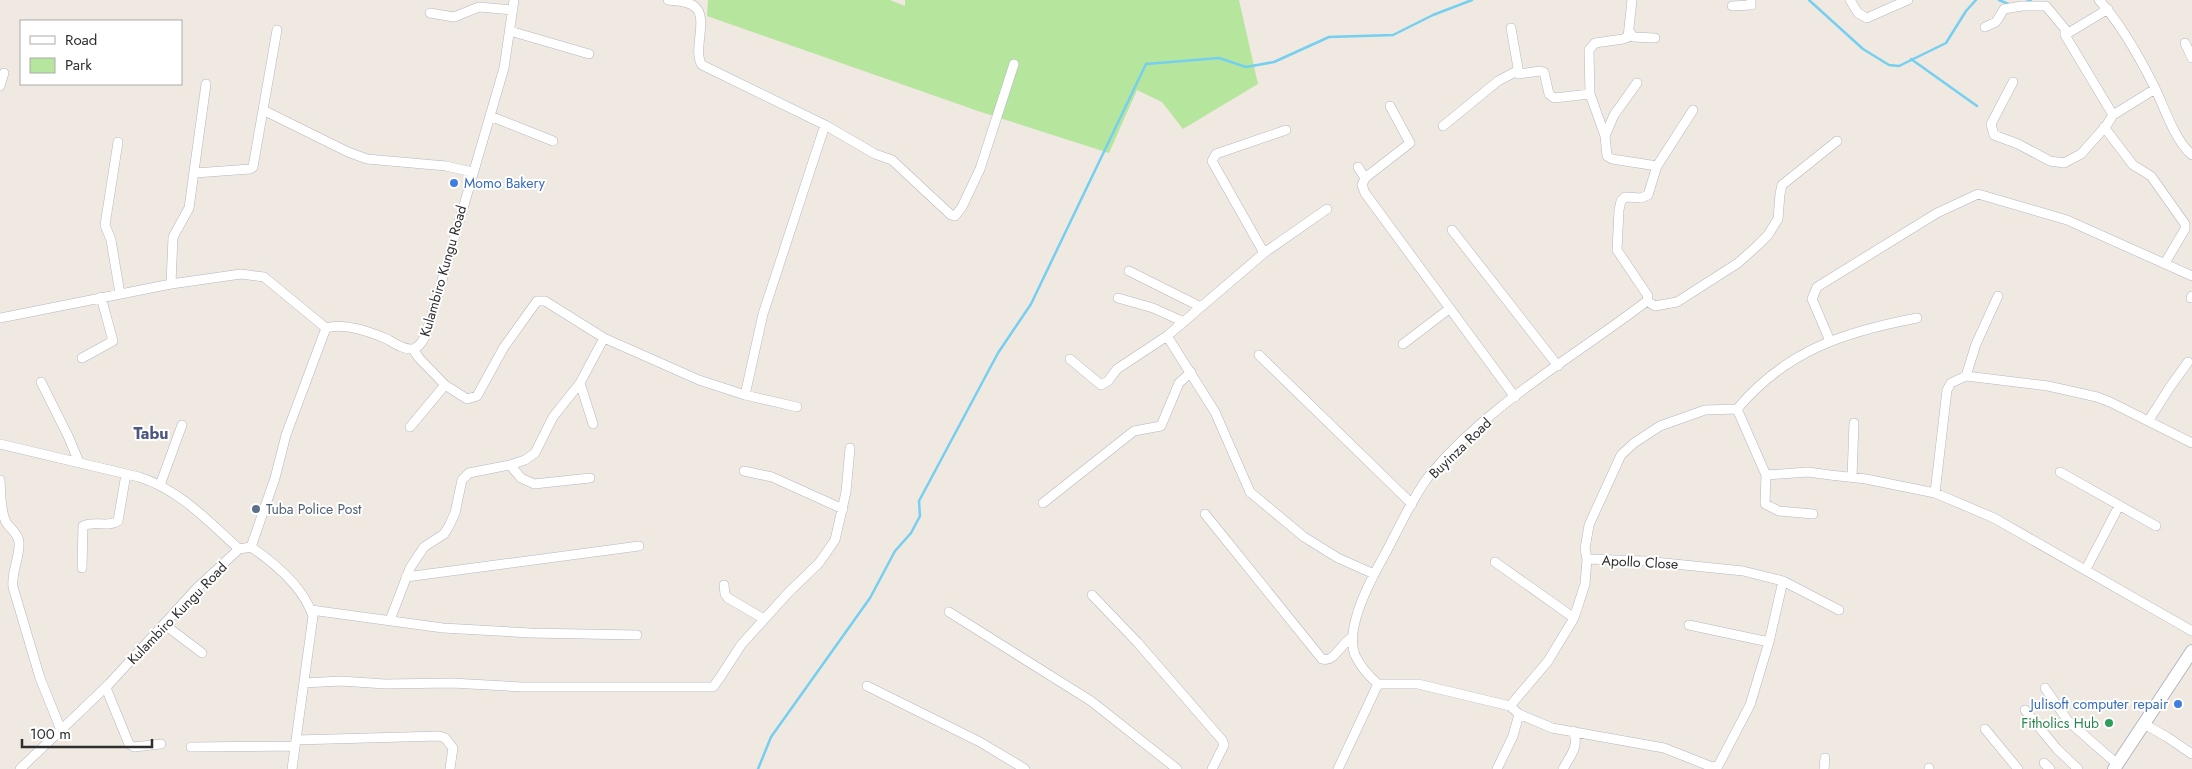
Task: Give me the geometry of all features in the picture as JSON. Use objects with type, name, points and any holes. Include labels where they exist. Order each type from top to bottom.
[{"type":"main road","points":[[2116,767],[2190,660]]},
{"type":"street","name":"Kulambiro Kungu Road","points":[[326,328],[344,326],[413,349],[421,344],[430,326],[472,172],[504,68],[514,0]]},
{"type":"street","points":[[668,0],[691,4],[698,10],[701,25],[698,56],[702,65],[825,125],[875,154],[892,160],[946,211],[955,216],[962,207],[980,169],[1014,64]]},
{"type":"street","points":[[1632,0],[1630,32],[1626,38],[1595,43],[1590,47],[1588,58],[1590,94],[1604,136],[1606,154],[1609,158],[1657,166]]},
{"type":"street","points":[[1732,6],[1750,5],[1750,0]]},
{"type":"street","points":[[1850,0],[1858,13],[1866,18],[1908,0]]},
{"type":"street","points":[[2099,0],[2108,9],[2155,89],[2174,129],[2192,155]]},
{"type":"street","points":[[1985,27],[1994,24],[2004,9],[2042,6],[2053,12],[2065,29],[2065,35],[2113,115]]},
{"type":"street","points":[[430,13],[454,17],[479,7],[513,10]]},
{"type":"street","points":[[2065,35],[2108,9]]},
{"type":"street","points":[[1511,28],[1517,71],[1521,75],[1540,71],[1544,72],[1548,94],[1552,98],[1590,94]]},
{"type":"street","points":[[195,173],[252,168],[278,30]]},
{"type":"street","points":[[510,31],[589,54]]},
{"type":"street","points":[[1630,32],[1633,37],[1655,38]]},
{"type":"street","points":[[2185,43],[2192,58]]},
{"type":"street","points":[[1443,126],[1498,81],[1517,71]]},
{"type":"street","points":[[0,86],[4,74]]},
{"type":"street","points":[[2013,82],[1991,124],[1994,135],[2058,164],[2074,160],[2082,154],[2113,115],[2155,89]]},
{"type":"street","points":[[1604,136],[1614,115],[1637,83]]},
{"type":"street","points":[[171,284],[174,234],[190,208],[206,84]]},
{"type":"street","points":[[1390,106],[1410,143],[1365,178],[1362,185],[1368,198],[1515,397]]},
{"type":"street","points":[[1693,110],[1657,166],[1648,195],[1641,198],[1625,197],[1621,201],[1619,210],[1617,250],[1648,296],[1647,301],[1655,306],[1677,302],[1738,263],[1758,246],[1773,228],[1779,213],[1782,185],[1837,141]]},
{"type":"street","points":[[264,111],[367,159],[446,166],[472,172]]},
{"type":"street","points":[[490,116],[554,141]]},
{"type":"street","points":[[745,395],[763,314],[825,125]]},
{"type":"street","points":[[2104,127],[2133,164],[2151,176],[2185,224],[2186,229],[2165,263]]},
{"type":"street","points":[[1264,253],[1212,161],[1216,154],[1286,130]]},
{"type":"street","points":[[118,142],[105,225],[111,240],[120,294]]},
{"type":"street","points":[[1358,167],[1365,178]]},
{"type":"street","points":[[1830,341],[1812,299],[1817,288],[1938,213],[1978,194],[2066,220],[2192,276]]},
{"type":"street","points":[[1070,359],[1097,384],[1101,385],[1108,381],[1116,369],[1167,336],[1264,253],[1327,209]]},
{"type":"street","points":[[1452,230],[1558,366]]},
{"type":"street","points":[[1129,271],[1201,307]]},
{"type":"street","points":[[0,318],[171,284],[241,274],[257,275],[272,282],[326,328],[286,436],[275,478],[251,547]]},
{"type":"street","points":[[1966,376],[1976,344],[1998,296]]},
{"type":"street","points":[[82,358],[113,341],[101,297]]},
{"type":"street","points":[[1118,298],[1138,303],[1184,322]]},
{"type":"street","points":[[413,349],[445,384],[467,399],[477,396],[508,341],[537,301],[546,301],[604,338],[699,380],[745,395],[797,407]]},
{"type":"street","name":"Buyinza Road","points":[[1378,684],[1367,674],[1355,655],[1354,627],[1361,604],[1374,574],[1412,504],[1434,470],[1478,427],[1515,397],[1647,301]]},
{"type":"street","points":[[1402,344],[1449,309]]},
{"type":"street","points":[[1171,316],[1176,329]]},
{"type":"street","points":[[1738,409],[1757,386],[1778,368],[1830,341],[1865,328],[1917,318]]},
{"type":"street","points":[[1167,336],[1219,418],[1250,492],[1304,537],[1338,558],[1374,574]]},
{"type":"street","points":[[390,620],[406,577],[424,547],[444,534],[449,526],[455,513],[460,485],[465,477],[469,473],[525,460],[534,453],[553,417],[580,383],[604,338]]},
{"type":"street","points":[[1259,355],[1412,504]]},
{"type":"street","points":[[2150,420],[2188,362]]},
{"type":"street","points":[[1043,503],[1134,432],[1161,426],[1179,383],[1191,372]]},
{"type":"street","points":[[1935,493],[1947,390],[1951,384],[1966,376],[2048,386],[2097,397],[2150,420],[2192,443]]},
{"type":"street","points":[[41,382],[79,462]]},
{"type":"street","points":[[580,383],[593,424]]},
{"type":"street","points":[[410,427],[445,384]]},
{"type":"street","points":[[1587,559],[1586,538],[1589,525],[1617,460],[1626,450],[1660,426],[1691,414],[1713,408],[1738,409]]},
{"type":"street","points":[[1738,409],[1766,475],[1765,504],[1778,511],[1813,514]]},
{"type":"street","points":[[1852,477],[1854,423]]},
{"type":"street","points":[[160,485],[182,425]]},
{"type":"street","points":[[0,444],[126,474],[160,485],[190,504],[239,549],[251,547],[301,592],[311,610],[313,625],[292,769]]},
{"type":"street","points":[[304,683],[341,681],[384,684],[452,683],[523,686],[713,687],[741,645],[827,553],[835,540],[843,509],[850,448]]},
{"type":"street","points":[[510,465],[521,478],[534,484],[590,478]]},
{"type":"street","points":[[744,471],[778,480],[843,509]]},
{"type":"street","points":[[1766,475],[1808,472],[1852,477],[1935,493],[1979,510],[2086,569],[2192,631]]},
{"type":"street","points":[[2060,472],[2156,526]]},
{"type":"street","points":[[82,568],[83,526],[88,524],[114,524],[118,521],[126,474]]},
{"type":"street","points":[[0,480],[2,510],[7,524],[18,538],[18,555],[12,579],[13,588],[40,678],[62,730]]},
{"type":"street","points":[[2086,569],[2119,506]]},
{"type":"street","points":[[1205,514],[1322,658],[1331,659],[1344,641],[1353,637]]},
{"type":"street","points":[[406,577],[639,546]]},
{"type":"street","name":"Kulambiro Kungu Road","points":[[20,769],[106,688],[197,588],[239,549]]},
{"type":"street","name":"Apollo Close","points":[[1510,706],[1548,661],[1574,618],[1585,584],[1587,559],[1694,565],[1743,572],[1783,581],[1839,610]]},
{"type":"street","points":[[1495,562],[1574,618]]},
{"type":"street","points":[[1338,769],[1378,684],[1418,684],[1510,706],[1519,714],[1552,728],[1664,748],[1712,767],[1718,766],[1750,704],[1770,642],[1783,581]]},
{"type":"street","points":[[724,585],[725,594],[728,598],[764,619]]},
{"type":"street","points":[[1092,595],[1138,643],[1222,740],[1223,749],[1212,769]]},
{"type":"street","points":[[311,610],[443,628],[530,633],[637,635]]},
{"type":"street","points":[[949,612],[1091,701],[1177,769]]},
{"type":"street","points":[[165,625],[202,653]]},
{"type":"street","points":[[1689,625],[1770,642]]},
{"type":"street","points":[[868,686],[980,742],[1025,769]]},
{"type":"street","points":[[106,688],[129,744],[134,747],[162,744]]},
{"type":"street","points":[[2045,688],[2068,721],[2116,767]]},
{"type":"street","points":[[2025,710],[2057,749],[2078,769]]},
{"type":"street","points":[[1497,769],[1513,736],[1519,714]]},
{"type":"street","points":[[2144,724],[2192,754]]},
{"type":"street","points":[[1985,729],[2018,769]]},
{"type":"street","points":[[1563,769],[1576,747],[1577,739],[1573,731]]},
{"type":"street","points":[[191,747],[439,736],[445,738],[453,748],[450,768]]},
{"type":"street","points":[[1824,769],[1825,758]]},
{"type":"green space","points":[[708,0],[890,0],[905,6],[905,0],[1239,0],[1258,84],[1183,129],[1162,102],[1137,90],[1109,153],[978,111],[707,16]]},
{"type":"waterway","points":[[758,769],[771,737],[870,598],[895,551],[911,533],[920,516],[919,501],[998,353],[1031,304],[1146,64],[1219,58],[1246,67],[1274,62],[1329,37],[1393,35],[1433,15],[1472,0]]},
{"type":"waterway","points":[[1809,0],[1863,49],[1889,65],[1899,66],[1946,43],[1966,11],[1976,0]]},
{"type":"waterway","points":[[1999,0],[2011,5]]},
{"type":"waterway","points":[[2024,3],[2031,0]]},
{"type":"waterway","points":[[1911,59],[1977,106]]},
{"type":"place","name":"Momo Bakery","points":[[454,183]]},
{"type":"place","name":"Tuba Police Post","points":[[256,509]]},
{"type":"place","name":"Julisoft computer repair","points":[[2178,704]]},
{"type":"place","name":"Fitholics Hub","points":[[2109,723]]},
{"type":"district","name":"Tabu","points":[[151,433]]}]
